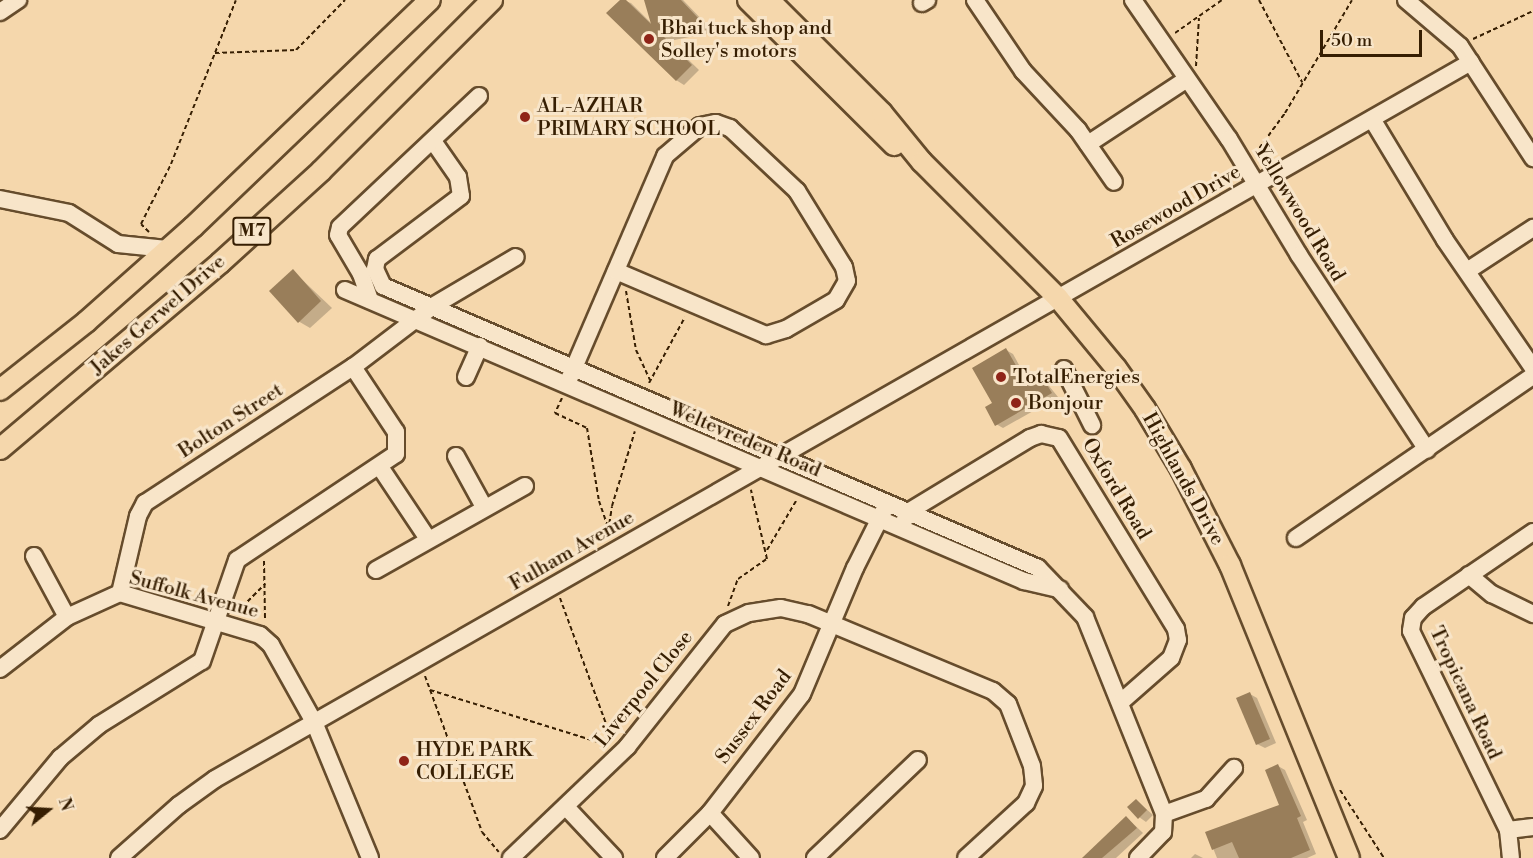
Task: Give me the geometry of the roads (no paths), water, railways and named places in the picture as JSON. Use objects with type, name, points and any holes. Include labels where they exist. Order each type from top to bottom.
[{"type":"main road","name":"M7","points":[[0,390],[167,249],[286,141],[430,0]]},
{"type":"main road","name":"Jakes Gerwel Drive","points":[[0,449],[220,263],[321,171],[492,0]]},
{"type":"main road","name":"Highlands Drive","points":[[759,2],[900,151],[922,162],[1058,298],[1116,368],[1145,410],[1209,521],[1252,613],[1349,858]]},
{"type":"street","points":[[0,12],[18,0]]},
{"type":"street","points":[[975,0],[1023,71],[1088,144],[1114,182]]},
{"type":"street","name":"Yellowwood Road","points":[[1133,0],[1244,164],[1323,293],[1426,450]]},
{"type":"street","points":[[1406,0],[1460,46],[1533,158]]},
{"type":"street","name":"Rosewood Drive","points":[[1058,298],[1471,62]]},
{"type":"street","points":[[1088,144],[1187,79]]},
{"type":"street","points":[[370,300],[338,230],[479,96]]},
{"type":"street","points":[[1372,119],[1467,271],[1533,368]]},
{"type":"street","points":[[567,384],[624,274],[669,148],[700,126],[724,125],[804,199],[844,267],[846,286],[836,300],[771,335],[756,332],[624,274]]},
{"type":"street","name":"Weltevreden Road","points":[[432,141],[458,177],[461,196],[379,257],[375,266],[383,286],[781,456],[887,504],[1026,561],[1060,589],[1085,617],[1164,814]]},
{"type":"street","points":[[0,199],[69,213],[118,244],[167,249]]},
{"type":"street","points":[[1467,271],[1533,228]]},
{"type":"street","name":"Bolton Street","points":[[120,593],[138,516],[145,503],[353,367],[433,306],[516,257]]},
{"type":"street","name":"Weltevreden Road","points":[[345,290],[480,346],[758,469],[1024,581],[1060,589]]},
{"type":"street","name":"Fulham Avenue","points":[[119,858],[179,805],[215,779],[1058,298]]},
{"type":"street","points":[[466,377],[480,346]]},
{"type":"street","points":[[0,830],[60,758],[99,725],[197,666],[206,654],[237,560],[380,467],[396,454],[398,437],[353,367]]},
{"type":"street","points":[[1064,369],[1092,425]]},
{"type":"street","points":[[1296,538],[1533,376]]},
{"type":"street","name":"Oxford Road","points":[[908,512],[1030,438],[1041,434],[1059,438],[1163,608],[1178,640],[1172,658],[1121,702]]},
{"type":"street","points":[[456,456],[484,507]]},
{"type":"street","points":[[380,467],[428,539]]},
{"type":"street","points":[[376,570],[484,507],[525,486]]},
{"type":"street","name":"Sussex Road","points":[[665,858],[710,813],[802,694],[834,624],[855,568],[887,504]]},
{"type":"street","points":[[900,529],[908,512]]},
{"type":"street","name":"Tropicana Road","points":[[1508,830],[1411,631],[1413,618],[1423,607],[1533,532]]},
{"type":"street","points":[[34,556],[67,617]]},
{"type":"street","points":[[1469,575],[1492,594],[1533,614]]},
{"type":"street","name":"Suffolk Avenue","points":[[0,669],[67,617],[120,593],[216,620],[267,640],[314,722],[370,858]]},
{"type":"street","name":"Liverpool Close","points":[[511,858],[567,808],[627,747],[684,671],[732,619],[781,608],[834,624]]},
{"type":"street","points":[[834,624],[993,691],[1008,704],[1032,766],[1034,786],[1026,802],[966,858]]},
{"type":"street","points":[[815,858],[918,760]]},
{"type":"street","points":[[1138,858],[1163,832],[1164,814],[1206,799],[1234,768]]},
{"type":"street","points":[[567,808],[614,858]]},
{"type":"street","points":[[710,813],[751,858]]},
{"type":"street","points":[[1511,858],[1508,830],[1533,827]]},
{"type":"place","name":"Bhai tuck shop and Solley's motors","points":[[649,39]]},
{"type":"place","name":"AL-AZHAR PRIMARY SCHOOL","points":[[525,117]]},
{"type":"place","name":"TotalEnergies","points":[[1001,377]]},
{"type":"place","name":"Bonjour","points":[[1016,403]]},
{"type":"place","name":"HYDE PARK COLLEGE","points":[[404,761]]}]
